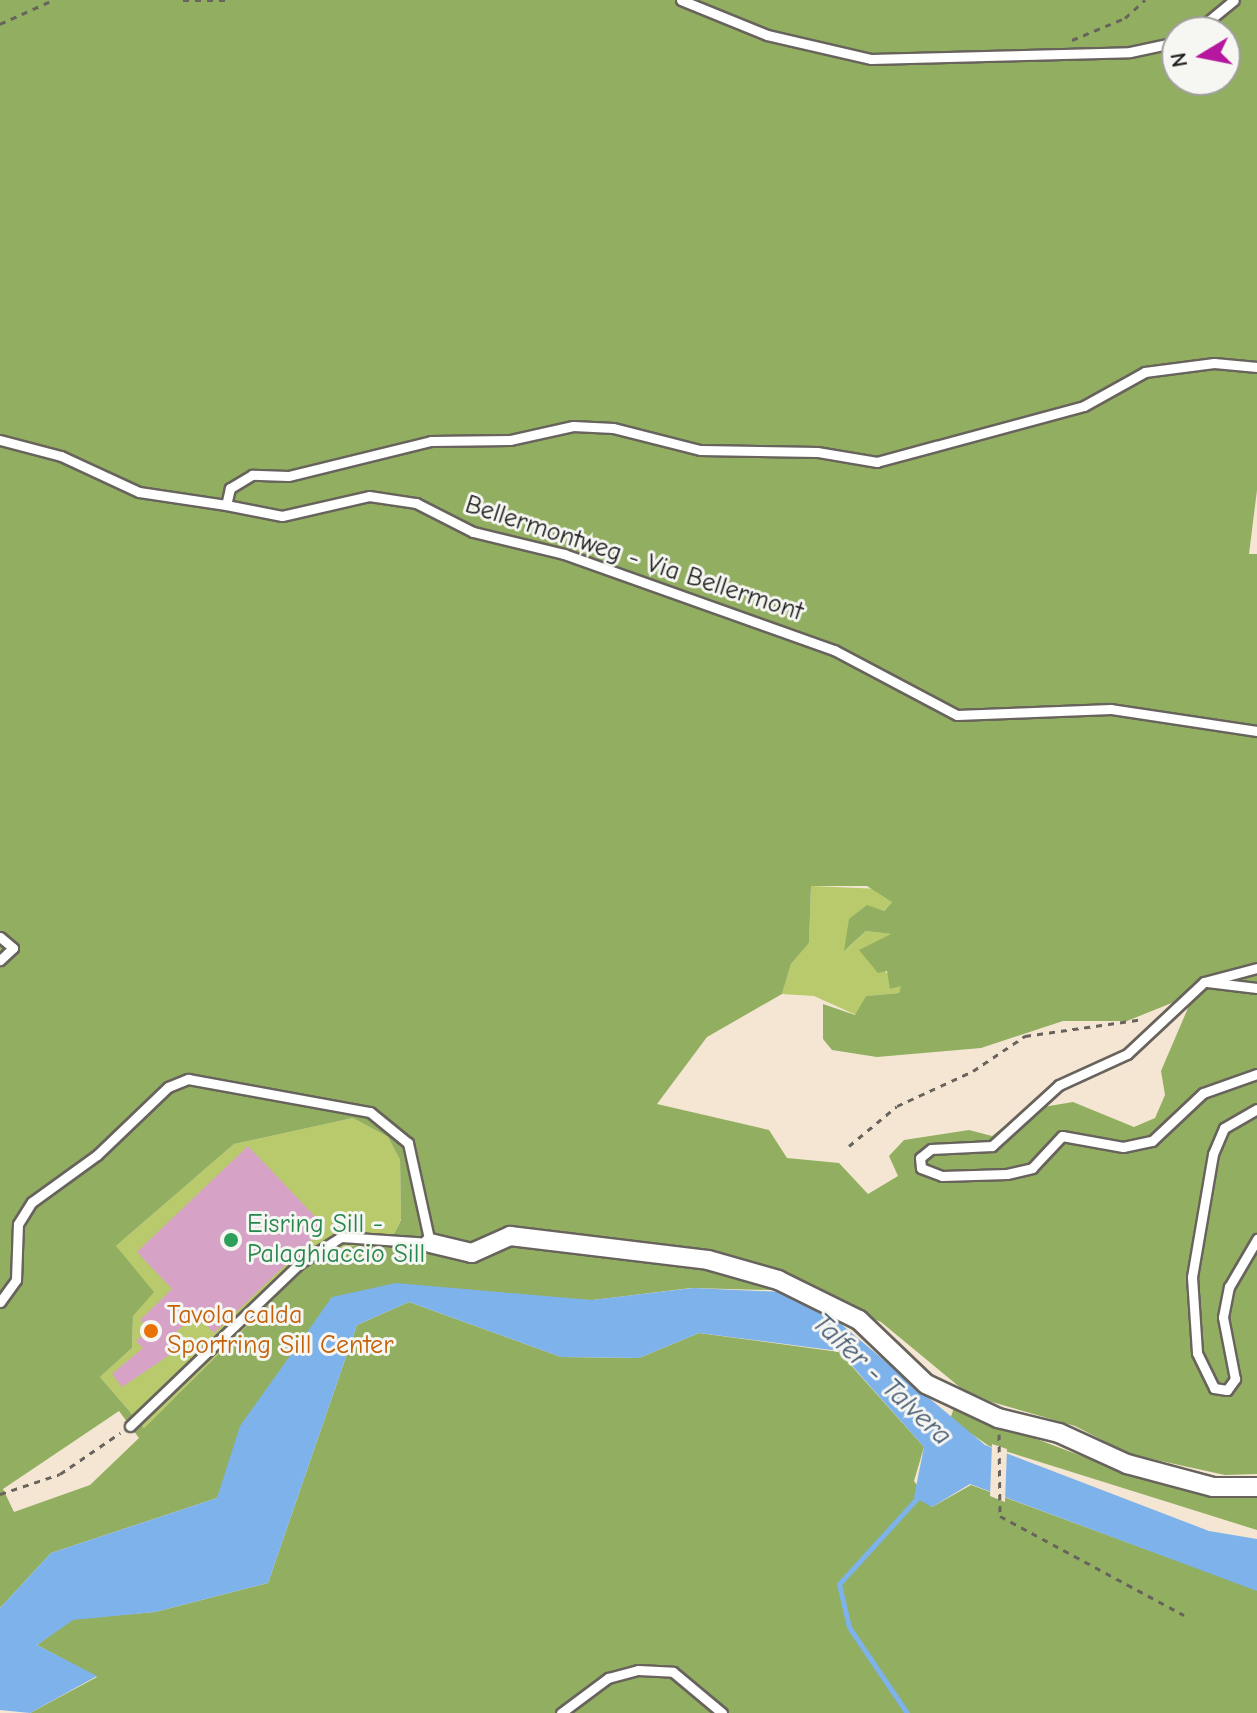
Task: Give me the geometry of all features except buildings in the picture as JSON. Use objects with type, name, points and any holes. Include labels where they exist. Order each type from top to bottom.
[{"type":"street","points":[[430,1243],[472,1253],[510,1236],[708,1260],[778,1280],[859,1320],[926,1384],[998,1418],[1059,1433],[1127,1464],[1213,1487],[1257,1487]]},
{"type":"lane","points":[[681,0],[767,35],[871,59],[1065,51],[1130,52],[1161,45]]},
{"type":"lane","points":[[1214,16],[1234,0]]},
{"type":"lane","points":[[226,505],[230,488],[252,475],[288,476],[431,441],[510,440],[573,426],[613,428],[700,450],[817,452],[877,462],[1084,406],[1145,372],[1214,363],[1257,367]]},
{"type":"lane","name":"Bellermontweg - Via Bellermont","points":[[0,440],[61,456],[139,492],[282,516],[369,496],[416,503],[473,532],[564,554],[834,650],[957,715],[1111,709],[1257,731]]},
{"type":"lane","points":[[0,937],[13,948],[0,960]]},
{"type":"lane","points":[[1257,968],[1204,982],[1127,1054],[1059,1085],[992,1146],[931,1149],[920,1158],[921,1168],[942,1176],[1007,1174],[1032,1168],[1062,1136],[1123,1147],[1152,1141],[1203,1093],[1257,1074]]},
{"type":"lane","points":[[1204,982],[1257,988]]},
{"type":"lane","points":[[0,1302],[16,1280],[18,1224],[32,1202],[97,1155],[168,1087],[188,1079],[370,1112],[408,1143],[430,1243],[341,1237],[300,1263],[130,1426]]},
{"type":"lane","points":[[1257,1109],[1224,1128],[1213,1154],[1192,1277],[1197,1353],[1214,1388],[1227,1390],[1235,1379],[1223,1317],[1229,1287],[1257,1239]]},
{"type":"lane","points":[[561,1713],[608,1678],[638,1670],[673,1672],[722,1713]]},
{"type":"path","points":[[0,24],[53,0]]},
{"type":"path","points":[[183,0],[228,0]]},
{"type":"path","points":[[1065,51],[1072,39],[1125,18],[1145,0]]},
{"type":"path","points":[[849,1146],[897,1106],[973,1071],[1025,1036],[1068,1024],[1133,1023],[1184,1002]]},
{"type":"path","points":[[998,1418],[996,1501],[1000,1516],[1184,1615]]},
{"type":"path","points":[[0,1494],[60,1474],[130,1426]]},
{"type":"green space","points":[[0,0],[1257,0],[1257,490],[1249,554],[1257,554],[1257,1474],[1225,1475],[1129,1454],[1075,1426],[992,1402],[962,1389],[881,1322],[806,1291],[691,1288],[593,1300],[332,1297],[217,1498],[51,1553],[0,1608]],"holes":[[[811,886],[867,886],[892,902],[884,911],[867,905],[849,919],[844,951],[866,931],[891,934],[859,950],[878,973],[887,971],[890,989],[901,986],[899,993],[866,996],[855,1015],[823,1004],[823,1039],[832,1050],[877,1057],[981,1048],[1063,1021],[1127,1021],[1194,994],[1161,1071],[1165,1095],[1155,1118],[1134,1127],[1073,1102],[1025,1110],[992,1136],[969,1130],[904,1140],[889,1156],[898,1176],[868,1194],[839,1163],[787,1158],[769,1130],[657,1104],[707,1037],[782,994],[791,964],[809,943]],[[353,1118],[388,1137],[400,1160],[401,1220],[389,1244],[358,1244],[306,1267],[144,1428],[100,1377],[132,1348],[133,1316],[154,1292],[116,1246],[234,1144]],[[119,1411],[139,1438],[90,1485],[14,1512],[3,1489]]]},
{"type":"green space","points":[[811,886],[882,889],[892,902],[846,950],[866,931],[892,934],[860,950],[902,986],[899,993],[866,996],[856,1015],[814,996],[782,994],[791,964],[809,943]]},
{"type":"green space","points":[[353,1118],[388,1137],[400,1160],[401,1219],[389,1245],[306,1267],[144,1428],[100,1377],[132,1348],[133,1316],[116,1246],[234,1144]]},
{"type":"green space","points":[[409,1302],[561,1357],[639,1358],[699,1333],[839,1352],[924,1447],[914,1481],[932,1507],[971,1485],[1257,1590],[1257,1713],[30,1713],[97,1677],[37,1645],[73,1619],[155,1612],[268,1583],[357,1325]]},
{"type":"green space","points":[[954,1408],[1132,1475],[1215,1496],[1257,1498],[1257,1530],[989,1446],[950,1419]]},
{"type":"water","name":"Talfer - Talvera","points":[[396,1283],[592,1300],[693,1288],[804,1293],[985,1445],[1209,1531],[1257,1539],[1257,1591],[970,1484],[932,1507],[914,1497],[924,1447],[839,1351],[699,1333],[639,1358],[561,1357],[409,1302],[357,1325],[268,1583],[155,1612],[73,1620],[37,1645],[97,1676],[30,1713],[0,1710],[0,1608],[51,1553],[217,1498],[240,1426],[332,1297]]},
{"type":"pier","points":[[992,1444],[1007,1449],[1005,1502],[990,1496]]},
{"type":"waterway","points":[[907,1713],[849,1627],[839,1584],[921,1494]]},
{"type":"place","name":"Eisring Sill - Palaghiaccio Sill","points":[[231,1240]]},
{"type":"place","name":"Tavola calda Sportring Sill Center","points":[[151,1331]]}]
